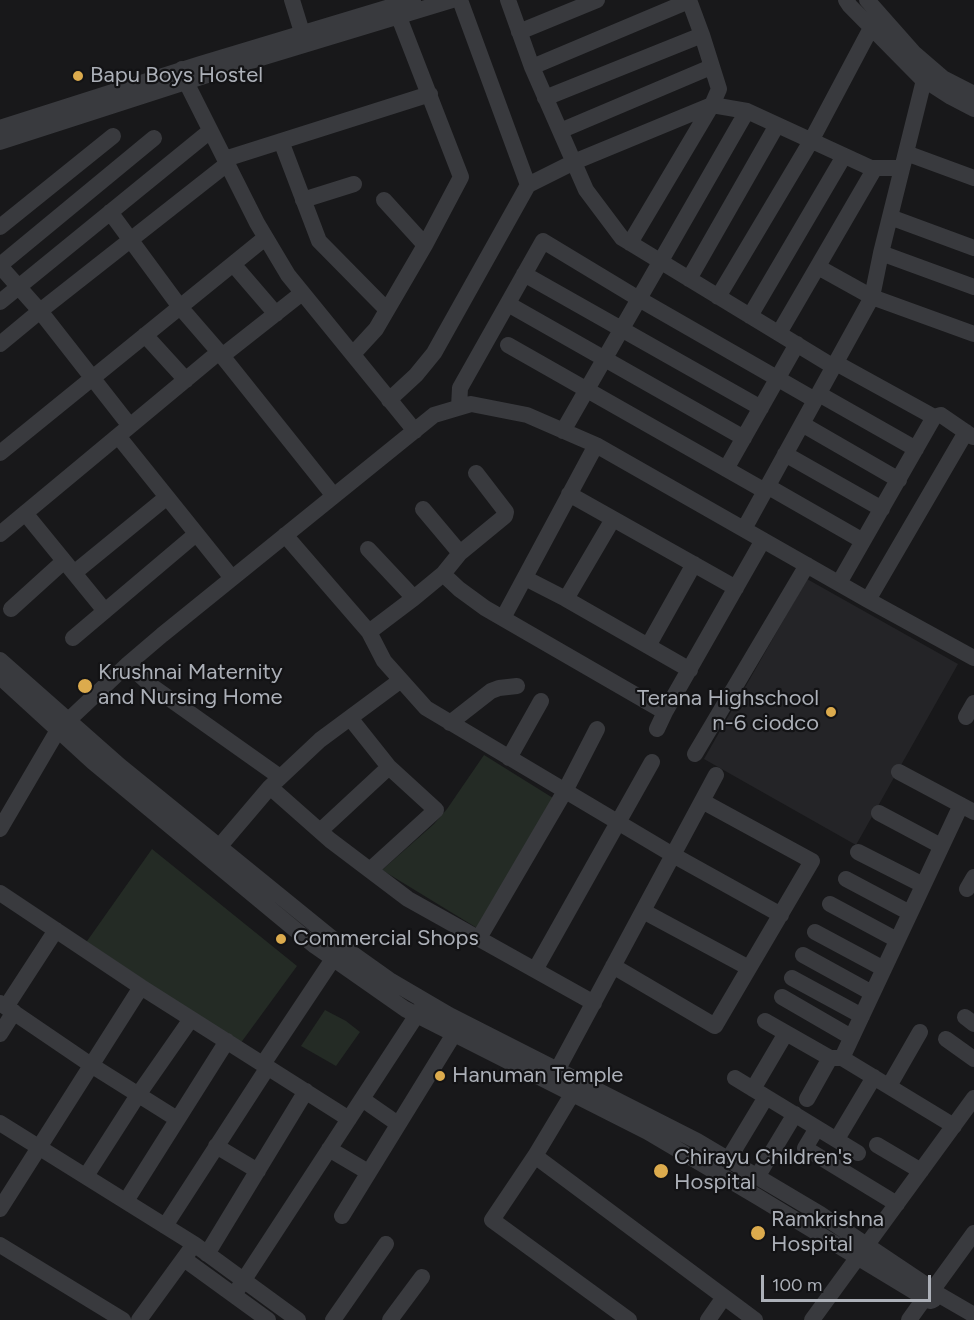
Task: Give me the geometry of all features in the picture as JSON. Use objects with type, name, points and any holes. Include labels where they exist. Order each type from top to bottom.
[{"type":"street","points":[[292,0],[304,39]]},
{"type":"street","points":[[0,128],[304,39],[413,0]]},
{"type":"street","points":[[395,7],[452,0]]},
{"type":"street","points":[[460,0],[528,185]]},
{"type":"street","points":[[508,0],[532,67],[586,190],[622,238],[797,344],[934,417],[941,416],[970,435],[868,600]]},
{"type":"street","points":[[519,32],[597,0]]},
{"type":"street","points":[[846,0],[924,80],[974,109]]},
{"type":"street","points":[[867,0],[914,53],[943,78],[974,94]]},
{"type":"street","points":[[532,67],[689,1],[718,89],[711,105],[630,243]]},
{"type":"street","points":[[352,354],[376,329],[461,177],[395,7]]},
{"type":"street","points":[[718,297],[811,141],[871,28]]},
{"type":"street","points":[[545,98],[702,35]]},
{"type":"street","points":[[560,131],[711,67]]},
{"type":"street","points":[[184,76],[265,238],[288,275],[415,431]]},
{"type":"street","points":[[0,142],[184,76]]},
{"type":"street","points":[[744,529],[872,297],[924,80]]},
{"type":"street","points":[[0,344],[226,162],[281,141],[430,94]]},
{"type":"street","points":[[389,400],[416,375],[434,353],[528,185],[574,162],[711,105],[747,111],[871,168],[904,160],[974,178]]},
{"type":"street","points":[[563,431],[747,111]]},
{"type":"street","points":[[689,279],[777,125]]},
{"type":"street","points":[[0,302],[210,131]]},
{"type":"street","points":[[0,227],[112,136]]},
{"type":"street","points":[[154,138],[0,266],[93,377],[124,431],[167,497],[232,578]]},
{"type":"street","points":[[281,141],[320,241],[387,310]]},
{"type":"street","points":[[750,315],[844,156]]},
{"type":"street","points":[[779,333],[875,168]]},
{"type":"street","points":[[303,200],[354,184]]},
{"type":"street","points":[[384,200],[425,245]]},
{"type":"street","points":[[110,212],[180,307],[221,354],[334,496]]},
{"type":"street","points":[[890,217],[974,248]]},
{"type":"street","points":[[0,453],[265,238]]},
{"type":"street","points":[[459,407],[460,388],[543,241],[777,379],[817,397],[916,449]]},
{"type":"street","points":[[881,253],[974,287]]},
{"type":"street","points":[[233,264],[276,314]]},
{"type":"street","points":[[818,267],[872,297],[974,334]]},
{"type":"street","points":[[524,274],[760,408]]},
{"type":"street","points":[[0,534],[186,380],[276,314],[302,292]]},
{"type":"street","points":[[508,304],[744,438]]},
{"type":"street","points":[[145,335],[186,380]]},
{"type":"street","points":[[726,469],[797,344]]},
{"type":"street","points":[[508,345],[726,469],[864,541]]},
{"type":"street","points":[[0,829],[63,725],[128,664],[434,415],[471,404],[527,415],[596,445],[868,600],[972,652]]},
{"type":"street","points":[[839,583],[934,417]]},
{"type":"street","points":[[802,424],[899,480]]},
{"type":"street","points":[[503,618],[596,445]]},
{"type":"street","points":[[785,454],[882,508]]},
{"type":"street","points":[[369,632],[443,574],[460,553],[502,520],[506,512],[476,472]]},
{"type":"street","points":[[569,495],[736,588]]},
{"type":"street","points":[[11,609],[167,497]]},
{"type":"street","points":[[423,509],[460,553]]},
{"type":"street","points":[[25,513],[105,611]]},
{"type":"street","points":[[566,599],[613,519]]},
{"type":"street","points":[[73,638],[196,534]]},
{"type":"street","points":[[285,536],[369,632],[384,661],[426,708],[673,855],[781,915]]},
{"type":"street","points":[[657,729],[764,540]]},
{"type":"street","points":[[368,549],[414,598]]},
{"type":"street","points":[[648,646],[694,564]]},
{"type":"street","points":[[695,754],[807,565]]},
{"type":"street","points":[[443,574],[485,608],[665,712]]},
{"type":"street","points":[[525,578],[690,670]]},
{"type":"street","points":[[0,660],[63,725],[93,762],[390,981],[454,1034],[554,1076]]},
{"type":"street","points":[[128,664],[153,687],[275,782],[320,831],[408,899],[594,1004]]},
{"type":"street","points":[[0,677],[63,725]]},
{"type":"street","points":[[214,852],[275,782],[320,740],[400,680]]},
{"type":"street","points":[[450,723],[491,691],[517,686]]},
{"type":"street","points":[[509,758],[541,701]]},
{"type":"street","points":[[350,718],[389,767],[436,810],[370,870]]},
{"type":"street","points":[[479,938],[565,791],[597,729]]},
{"type":"street","points":[[535,970],[652,762]]},
{"type":"street","points":[[320,831],[389,767]]},
{"type":"street","points":[[807,1099],[851,1037],[941,846],[967,808],[899,772]]},
{"type":"street","points":[[554,1076],[716,775]]},
{"type":"street","points":[[614,966],[715,1026],[812,861],[702,801]]},
{"type":"street","points":[[879,813],[941,846]]},
{"type":"street","points":[[214,852],[333,959],[405,1009],[422,1008],[449,1015],[758,1197],[862,1252],[930,1294],[974,1315]]},
{"type":"street","points":[[858,852],[923,885]]},
{"type":"street","points":[[846,879],[910,913]]},
{"type":"street","points":[[0,893],[141,987],[349,1119]]},
{"type":"street","points":[[830,904],[897,940]]},
{"type":"street","points":[[643,911],[750,968]]},
{"type":"street","points":[[0,1034],[7,1008],[56,930]]},
{"type":"street","points":[[815,932],[884,969]]},
{"type":"street","points":[[803,955],[872,993]]},
{"type":"street","points":[[165,1226],[333,959]]},
{"type":"street","points":[[792,978],[862,1016]]},
{"type":"street","points":[[0,1209],[141,987]]},
{"type":"street","points":[[782,997],[851,1037]]},
{"type":"street","points":[[7,1008],[91,1065],[177,1119]]},
{"type":"street","points":[[234,1295],[422,1008]]},
{"type":"street","points":[[86,1176],[138,1095],[191,1019]]},
{"type":"street","points":[[765,1021],[882,1082],[954,1126]]},
{"type":"street","points":[[837,1139],[920,1032]]},
{"type":"street","points":[[728,1160],[786,1033]]},
{"type":"street","points":[[342,1216],[454,1034]]},
{"type":"street","points":[[946,1039],[974,1059]]},
{"type":"street","points":[[126,1201],[227,1041]]},
{"type":"street","points":[[735,1078],[858,1153]]},
{"type":"street","points":[[576,1088],[536,1156],[492,1220],[629,1320]]},
{"type":"street","points":[[576,1088],[697,1142],[820,1214],[862,1252]]},
{"type":"street","points":[[139,1320],[184,1259],[201,1249],[258,1171],[306,1091]]},
{"type":"street","points":[[812,1320],[974,1098]]},
{"type":"street","points":[[362,1099],[398,1124]]},
{"type":"street","points":[[757,1177],[795,1114]]},
{"type":"street","points":[[0,1123],[201,1249],[298,1320]]},
{"type":"street","points":[[817,1128],[805,1148],[897,1204]]},
{"type":"street","points":[[877,1145],[921,1171]]},
{"type":"street","points":[[216,1146],[258,1171]]},
{"type":"street","points":[[329,1149],[368,1172]]},
{"type":"street","points":[[536,1156],[755,1320]]},
{"type":"street","points":[[909,1320],[974,1233]]},
{"type":"street","points":[[333,1320],[386,1244]]},
{"type":"street","points":[[0,1245],[123,1320]]},
{"type":"street","points":[[184,1259],[268,1320]]},
{"type":"street","points":[[390,1320],[422,1277]]},
{"type":"street","points":[[930,1294],[962,1320]]},
{"type":"street","points":[[708,1320],[724,1297]]},
{"type":"shaded area","name":"Terana Highschool n-6 ciodco","points":[[807,579],[958,664],[856,845],[704,759]]},
{"type":"shaded area","points":[[484,755],[553,798],[477,928],[382,870],[434,824]]},
{"type":"shaded area","points":[[152,849],[297,966],[240,1044],[85,944]]},
{"type":"shaded area","points":[[325,1010],[346,1021],[360,1032],[336,1066],[301,1046]]},
{"type":"place","name":"Bapu Boys Hostel","points":[[78,76]]},
{"type":"place","name":"Krushnai Maternity and Nursing Home","points":[[85,686]]},
{"type":"place","name":"Terana Highschool n-6 ciodco","points":[[831,712]]},
{"type":"place","name":"Commercial Shops","points":[[281,939]]},
{"type":"place","name":"Hanuman Temple","points":[[440,1076]]},
{"type":"place","name":"Chirayu Children's Hospital","points":[[661,1171]]},
{"type":"place","name":"Ramkrishna Hospital","points":[[758,1233]]}]
